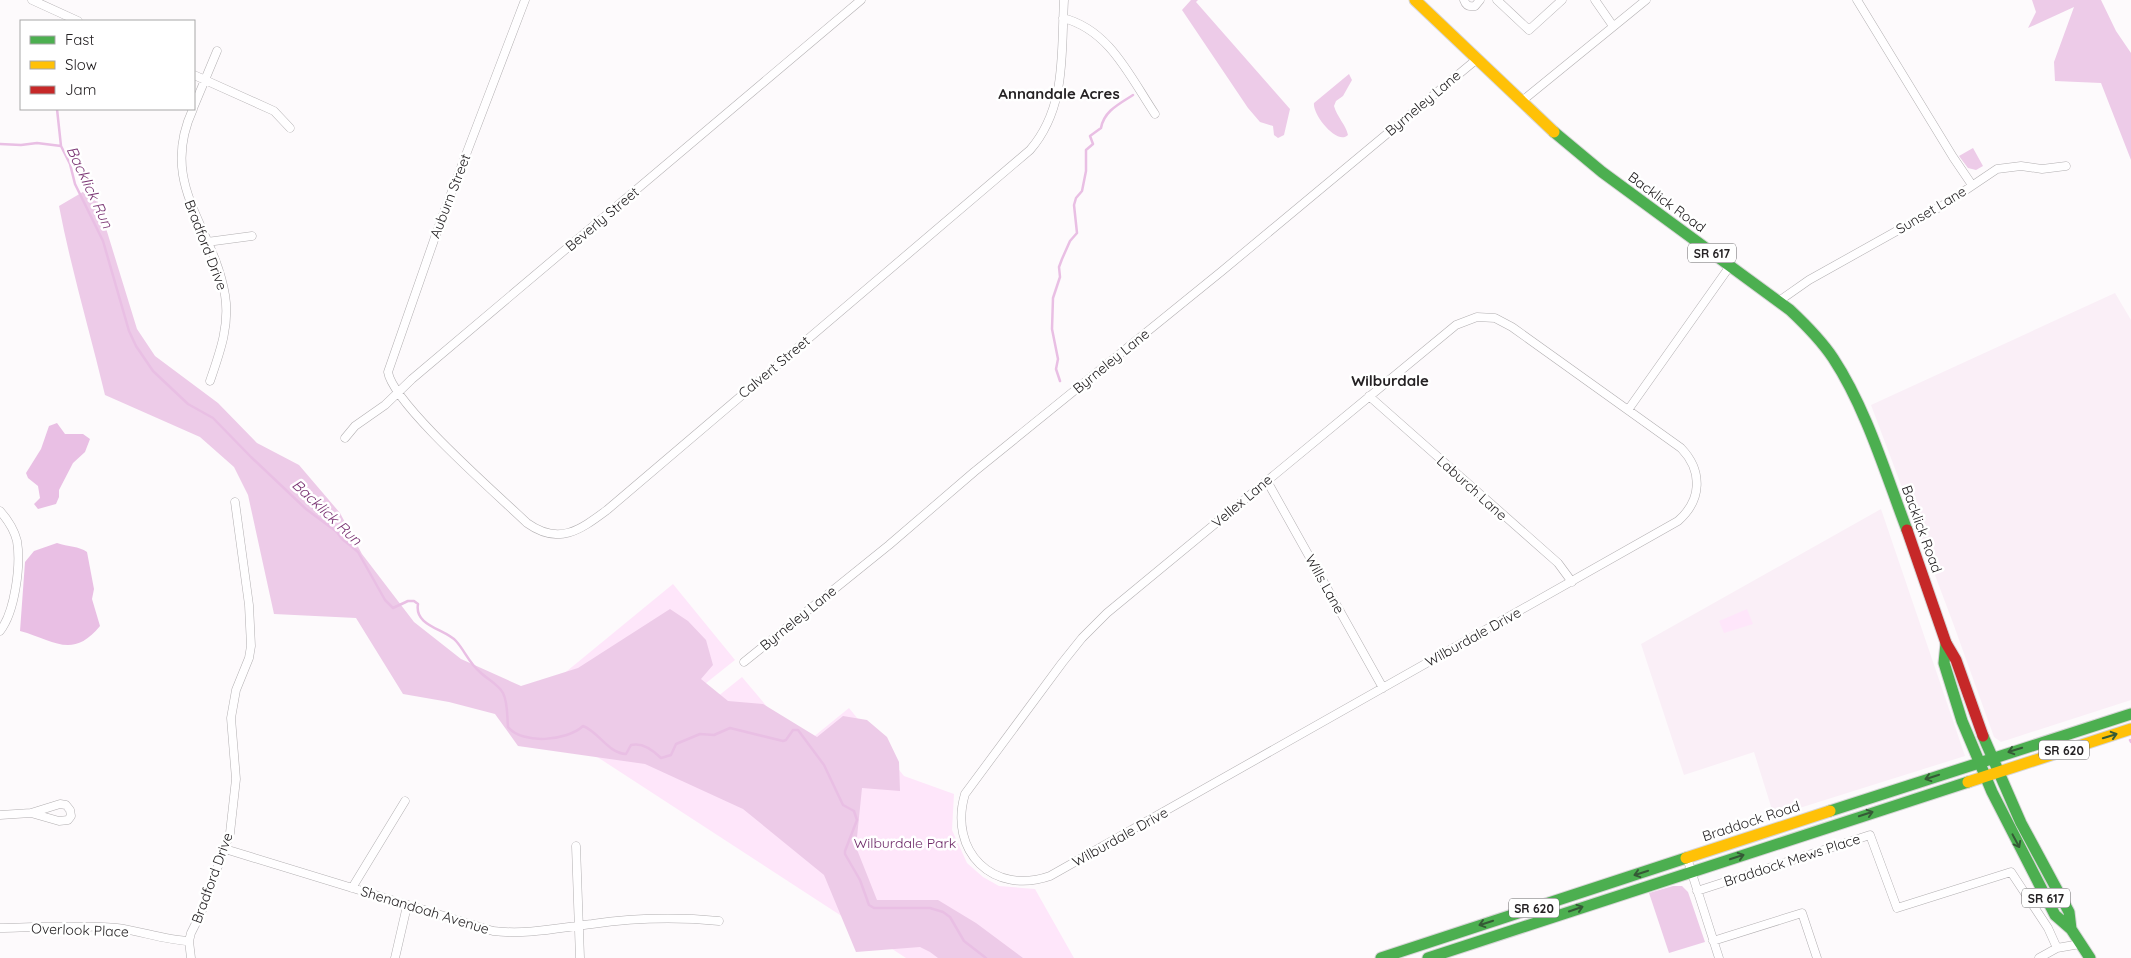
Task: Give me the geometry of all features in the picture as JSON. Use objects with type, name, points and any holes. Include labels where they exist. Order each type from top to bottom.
[{"type":"main road","name":"Backlick Road","points":[[1415,0],[1522,101],[1602,172],[1779,301],[1821,342],[1847,380],[1854,394],[1909,535],[1946,642],[1956,660],[1991,758],[2021,823],[2069,912],[2071,929]]},
{"type":"main road","name":"Backlick Road","points":[[1946,642],[1944,664],[1962,721],[1985,776],[2010,829],[2055,915],[2071,929],[2090,958]]},
{"type":"main road","name":"Braddock Road","points":[[1381,958],[2131,714]]},
{"type":"main road","name":"SR 620","points":[[1429,958],[2131,729]]},
{"type":"street","points":[[32,0],[76,20]]},
{"type":"street","name":"Auburn Street","points":[[398,393],[389,378],[389,364],[441,220],[525,0]]},
{"type":"street","name":"Beverly Street","points":[[345,438],[355,426],[385,405],[861,0]]},
{"type":"street","name":"Calvert Street","points":[[398,393],[434,432],[528,523],[544,533],[553,535],[562,535],[578,529],[607,510],[1030,150],[1047,126],[1057,98],[1064,0]]},
{"type":"street","points":[[1464,0],[1467,5],[1471,6],[1476,6],[1480,0]]},
{"type":"street","points":[[1497,0],[1529,30],[1562,0]]},
{"type":"street","points":[[1595,0],[1613,26]]},
{"type":"street","points":[[1522,101],[1646,0]]},
{"type":"street","name":"Sunset Lane","points":[[1779,301],[1809,280],[1950,201],[1972,185],[1857,0]]},
{"type":"street","points":[[1063,18],[1087,27],[1107,43],[1156,114]]},
{"type":"street","name":"Bradford Drive","points":[[195,104],[217,51]]},
{"type":"street","name":"Byrneley Lane","points":[[744,662],[889,545],[974,472],[1477,59]]},
{"type":"street","points":[[195,75],[274,112],[290,128]]},
{"type":"street","name":"Bradford Drive","points":[[192,110],[184,133],[181,163],[186,193],[222,281],[226,312],[223,343],[210,381]]},
{"type":"street","points":[[1972,185],[1990,173],[2007,167],[2042,169],[2066,166]]},
{"type":"street","points":[[207,242],[252,236]]},
{"type":"street","points":[[1628,410],[1730,266]]},
{"type":"street","name":"Vellex Lane","points":[[978,863],[968,849],[961,822],[962,805],[969,787],[1082,638],[1094,625],[1456,325],[1467,319],[1486,317],[1504,322],[1628,410]]},
{"type":"street","name":"Laburch Lane","points":[[1369,396],[1558,564],[1572,582]]},
{"type":"street","name":"Wilburdale Drive","points":[[978,863],[995,875],[1017,882],[1028,882],[1050,876],[1678,521],[1686,514],[1695,500],[1698,481],[1696,471],[1688,455],[1681,448],[1628,410]]},
{"type":"street","name":"Wills Lane","points":[[1267,481],[1383,688]]},
{"type":"street","name":"Bradford Drive","points":[[191,958],[189,941],[230,833],[236,793],[236,774],[230,729],[232,705],[249,658],[251,646],[248,605],[234,502]]},
{"type":"street","points":[[0,511],[13,530],[18,553],[12,609],[6,624],[0,631]]},
{"type":"street","points":[[352,888],[405,800]]},
{"type":"street","points":[[0,815],[31,813]]},
{"type":"street","name":"Braddock Mews Place","points":[[1697,891],[1870,835],[1897,908],[2011,872],[2048,928],[2057,948]]},
{"type":"street","points":[[576,846],[580,958]]},
{"type":"street","name":"Shenandoah Avenue","points":[[225,849],[492,931],[526,932],[683,918],[719,921]]},
{"type":"street","points":[[1687,858],[1719,958]]},
{"type":"street","points":[[395,958],[407,906]]},
{"type":"street","points":[[1713,941],[1802,913],[1817,958]]},
{"type":"street","name":"Overlook Place","points":[[0,928],[116,928],[165,939],[189,941]]},
{"type":"street","points":[[2039,958],[2057,948],[2080,944]]},
{"type":"street","points":[[1419,946],[1429,958]]},
{"type":"shaded area","points":[[1191,0],[1198,0],[1196,2],[1290,109],[1284,135],[1278,138],[1274,135],[1273,126],[1260,122],[1248,108],[1182,10]]},
{"type":"shaded area","points":[[2032,0],[2101,0],[2116,31],[2131,53],[2131,160],[2101,83],[2055,81],[2054,62],[2074,7],[2028,28],[2036,12]]},
{"type":"shaded area","points":[[1349,74],[1352,80],[1343,96],[1336,101],[1334,106],[1347,131],[1348,135],[1343,137],[1332,133],[1326,127],[1314,108],[1314,103]]},
{"type":"shaded area","points":[[1973,148],[1983,166],[1976,170],[1968,168],[1959,156]]},
{"type":"shaded area","points":[[93,186],[137,329],[155,356],[218,403],[257,443],[299,465],[340,513],[362,554],[414,622],[461,659],[521,686],[578,668],[670,609],[688,621],[706,640],[713,665],[701,679],[728,701],[763,704],[817,737],[843,716],[867,720],[887,737],[899,762],[900,791],[862,788],[856,847],[877,900],[938,900],[976,923],[1023,958],[938,958],[920,947],[856,952],[824,875],[743,809],[645,764],[518,746],[495,714],[449,702],[403,694],[356,618],[274,614],[248,495],[234,467],[200,437],[105,395],[59,206]]},
{"type":"shaded area","points":[[2115,293],[2131,320],[2131,700],[2001,742],[1994,737],[1871,405]]},
{"type":"shaded area","points":[[57,423],[65,434],[83,434],[90,439],[85,452],[73,463],[59,490],[56,504],[38,509],[34,504],[40,498],[38,486],[28,478],[26,473],[41,449],[49,426]]},
{"type":"shaded area","points":[[1881,509],[1965,756],[1774,816],[1754,752],[1684,775],[1641,644]]},
{"type":"shaded area","points":[[57,543],[87,552],[94,589],[92,599],[100,626],[90,636],[71,645],[62,645],[20,631],[25,562],[34,551]]},
{"type":"shaded area","points":[[1673,886],[1682,886],[1688,892],[1705,942],[1669,953],[1649,893]]},
{"type":"green space","name":"Wilburdale Park","points":[[673,584],[735,660],[686,699],[697,713],[742,677],[801,747],[849,708],[904,776],[954,794],[952,830],[967,863],[983,877],[999,886],[1035,889],[1074,958],[906,958],[522,708]]},
{"type":"green space","points":[[1747,609],[1753,624],[1724,633],[1719,621]]},
{"type":"waterway","points":[[1060,381],[1056,369],[1058,359],[1052,329],[1053,298],[1060,277],[1059,267],[1070,241],[1077,233],[1074,205],[1076,198],[1082,191],[1086,171],[1086,150],[1093,144],[1090,136],[1101,128],[1109,112],[1133,95]]},
{"type":"waterway","points":[[57,110],[61,146]]},
{"type":"waterway","name":"Backlick Run","points":[[0,144],[21,145],[37,143],[61,146],[70,164],[75,184],[103,241],[129,331],[136,346],[153,371],[188,404],[213,418],[306,509],[337,532],[342,539],[358,552],[385,600],[393,608],[408,601],[414,601],[418,604],[418,611],[425,622],[456,641],[476,668],[503,693],[507,705],[508,727],[515,733],[534,739],[556,738],[567,735],[583,726],[620,753],[626,754],[631,745],[635,744],[644,746],[661,758],[671,755],[676,744],[700,734],[714,735],[730,728],[783,741],[786,740],[793,730],[798,730],[824,765],[843,805],[854,811],[857,820],[845,854],[860,880],[869,905],[874,908],[930,908],[943,912],[950,917],[964,941],[986,958]]},
{"type":"traffic: fast","points":[[1554,132],[1602,172],[1790,310],[1818,339],[1833,358],[1856,398],[1907,530]]},
{"type":"traffic: fast","points":[[1946,643],[1944,663],[1962,721],[1992,792],[2055,915],[2071,929],[2090,958]]},
{"type":"traffic: fast","points":[[1830,811],[2131,714]]},
{"type":"traffic: fast","points":[[1983,736],[2021,823],[2069,912],[2071,929]]},
{"type":"traffic: fast","points":[[1428,958],[1968,782]]},
{"type":"traffic: fast","points":[[1381,958],[1686,858]]},
{"type":"traffic: slow","points":[[1415,0],[1554,132]]},
{"type":"traffic: slow","points":[[1968,782],[2131,729]]},
{"type":"traffic: slow","points":[[1686,858],[1830,811]]},
{"type":"traffic: jam","points":[[1907,530],[1946,643],[1956,660],[1983,736]]},
{"type":"district","name":"Annandale Acres","points":[[1059,93]]},
{"type":"district","name":"Wilburdale","points":[[1390,380]]}]
